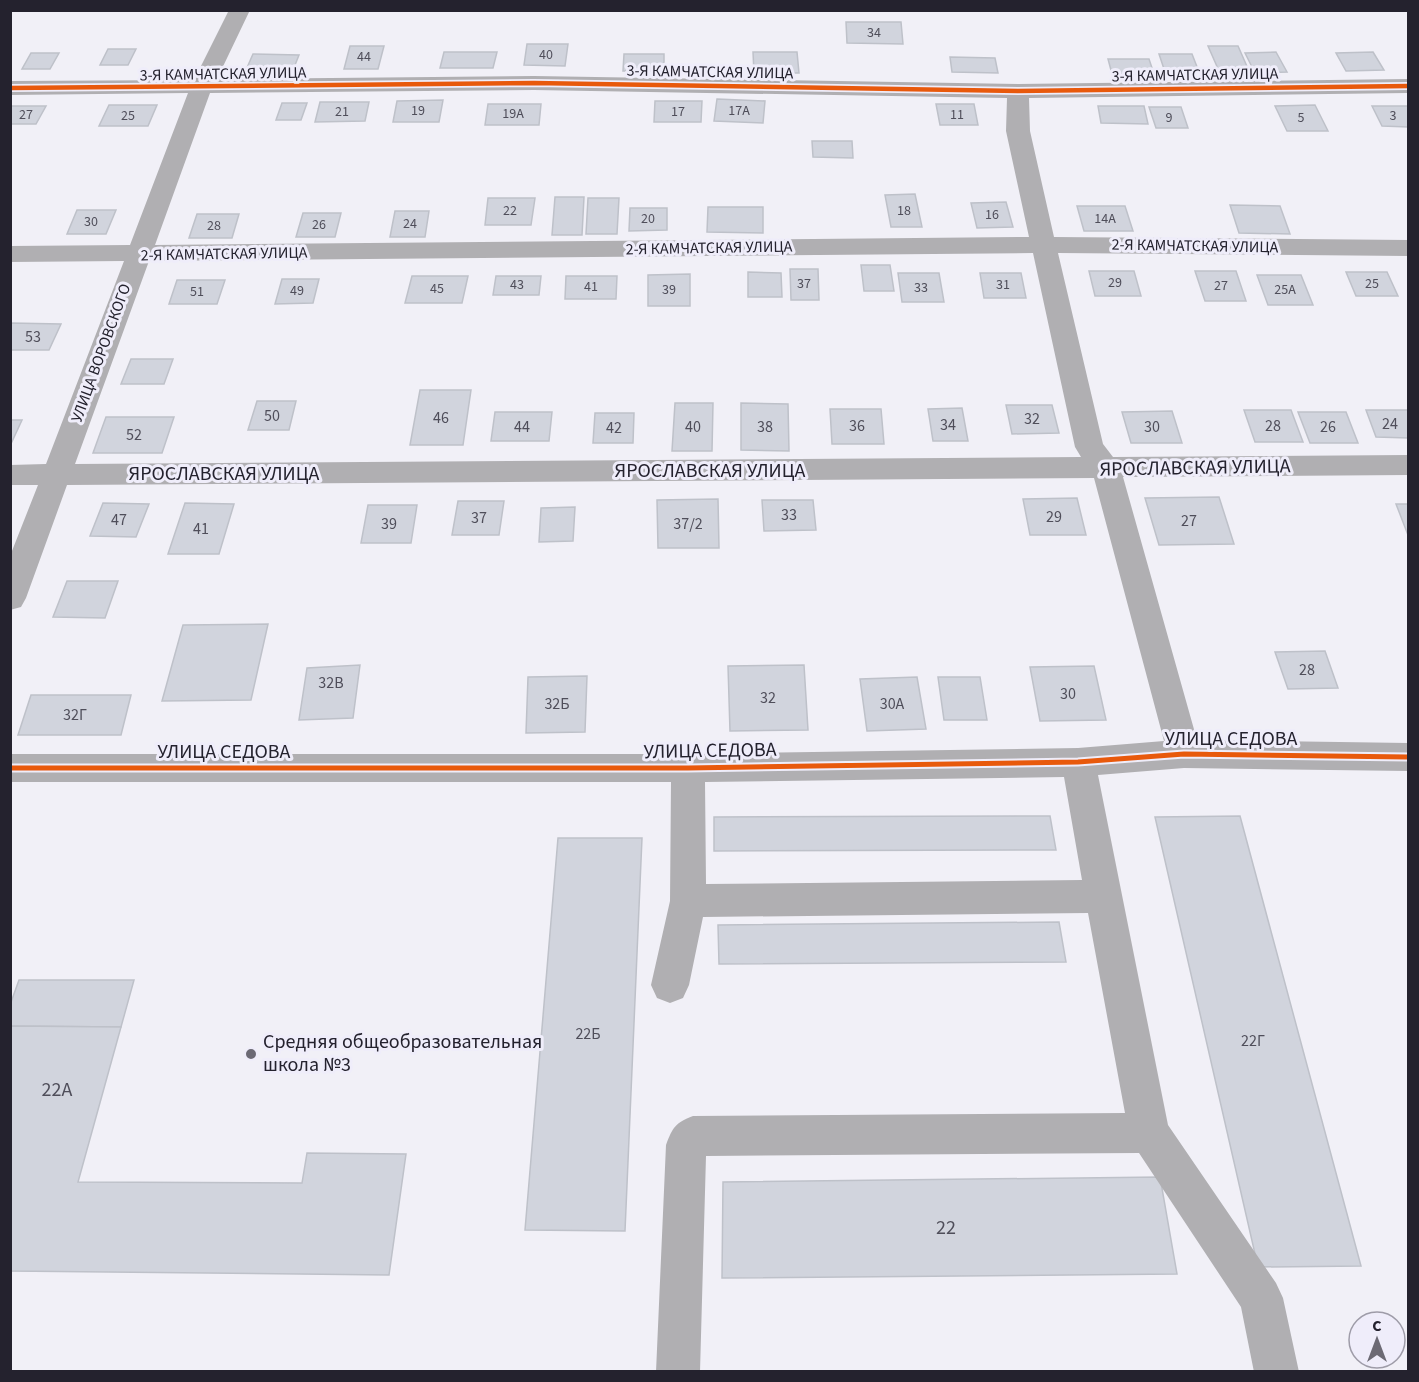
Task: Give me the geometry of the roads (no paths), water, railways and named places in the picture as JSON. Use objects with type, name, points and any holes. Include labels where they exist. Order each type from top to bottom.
[{"type":"street","name":"УЛИЦА ВОРОВСКОГО","points":[[10,598],[201,88],[240,10]]},
{"type":"street","name":"3-Я КАМЧАТСКАЯ УЛИЦА","points":[[10,88],[201,88],[534,83],[1018,91],[1408,86]]},
{"type":"street","points":[[1018,91],[1018,131],[1089,447],[1106,468],[1184,754]]},
{"type":"street","name":"2-Я КАМЧАТСКАЯ УЛИЦА","points":[[10,254],[138,255],[1042,245],[1408,248]]},
{"type":"street","name":"ЯРОСЛАВСКАЯ УЛИЦА","points":[[10,475],[1408,465]]},
{"type":"street","name":"УЛИЦА СЕДОВА","points":[[10,768],[688,768],[1078,762],[1184,754],[1408,757]]},
{"type":"street","points":[[1078,762],[1149,1133],[1261,1298],[1277,1371]]},
{"type":"street","points":[[670,985],[688,901],[688,768]]},
{"type":"street","points":[[688,901],[1102,896]]},
{"type":"street","points":[[678,1371],[686,1145],[693,1136],[1149,1133]]},
{"type":"place","name":"Средняя общеобразовательная школа №3","points":[[251,1054]]}]
